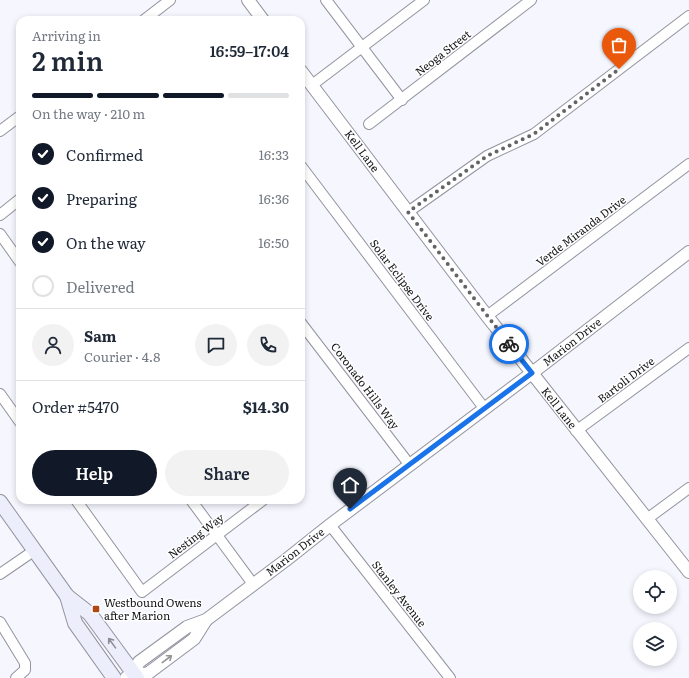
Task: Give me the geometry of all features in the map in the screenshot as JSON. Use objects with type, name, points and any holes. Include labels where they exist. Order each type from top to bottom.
[{"type":"main road","points":[[0,502],[67,596],[90,614],[132,676]]},
{"type":"main road","points":[[67,596],[75,624],[114,678]]},
{"type":"street","points":[[149,16],[170,0]]},
{"type":"street","points":[[248,0],[260,16]]},
{"type":"street","points":[[326,0],[402,100]]},
{"type":"street","points":[[312,85],[424,0]]},
{"type":"street","name":"Neoga Street","points":[[369,124],[531,0]]},
{"type":"street","points":[[408,212],[487,156],[534,134],[689,16]]},
{"type":"street","name":"Kell Lane","points":[[305,76],[576,431],[689,572]]},
{"type":"street","points":[[0,131],[16,119]]},
{"type":"street","name":"Verde Miranda Drive","points":[[487,316],[689,164]]},
{"type":"street","name":"Solar Eclipse Drive","points":[[305,171],[484,408]]},
{"type":"street","points":[[0,215],[16,202]]},
{"type":"street","points":[[0,234],[16,256]]},
{"type":"street","name":"Marion Drive","points":[[132,676],[139,662],[187,627],[206,620],[689,252]]},
{"type":"street","name":"Coronado Hills Way","points":[[305,328],[409,464]]},
{"type":"street","name":"Bartoli Drive","points":[[576,431],[689,348]]},
{"type":"street","points":[[0,394],[16,416]]},
{"type":"street","points":[[647,519],[689,488]]},
{"type":"street","name":"Nesting Way","points":[[79,504],[142,592],[259,504]]},
{"type":"street","points":[[194,504],[253,584]]},
{"type":"street","name":"Stanley Avenue","points":[[330,525],[450,678]]},
{"type":"street","points":[[0,574],[34,550]]},
{"type":"street","points":[[0,622],[21,654],[25,663],[25,670],[16,678]]},
{"type":"way so far","points":[[509,344],[408,212],[487,156],[534,134],[619,69]]},
{"type":"place","name":"Westbound Owens after Marion","points":[[96,609]]},
{"type":"route","points":[[350,509],[532,373],[509,344]]}]
